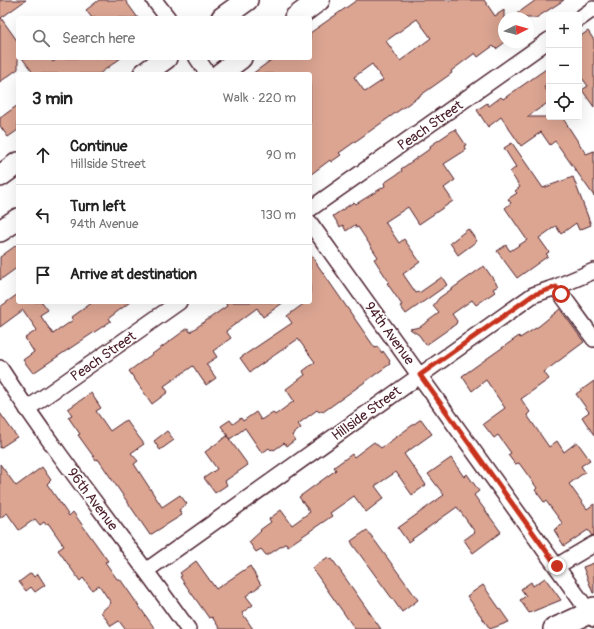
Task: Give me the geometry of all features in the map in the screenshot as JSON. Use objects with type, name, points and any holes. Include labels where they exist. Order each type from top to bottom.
[{"type":"main road","points":[[225,16],[247,0]]},
{"type":"main road","points":[[298,16],[319,0]]},
{"type":"main road","points":[[147,72],[163,60]]},
{"type":"main road","points":[[223,72],[238,60]]},
{"type":"main road","points":[[0,176],[16,165]]},
{"type":"main road","points":[[0,231],[16,219]]},
{"type":"main road","points":[[554,629],[593,613]]},
{"type":"street","points":[[154,0],[166,16]]},
{"type":"street","points":[[582,16],[591,7]]},
{"type":"street","name":"Peach Street","points":[[312,208],[546,42]]},
{"type":"street","points":[[198,60],[207,72]]},
{"type":"street","name":"94th Avenue","points":[[312,226],[557,566],[593,613]]},
{"type":"street","name":"Hillside Street","points":[[147,570],[533,295],[594,271]]},
{"type":"street","points":[[556,287],[594,339]]},
{"type":"street","name":"Peach Street","points":[[27,409],[176,304]]},
{"type":"street","name":"96th Avenue","points":[[0,368],[27,409],[147,570],[188,629]]},
{"type":"street","points":[[557,566],[594,544]]},
{"type":"building","points":[[0,0],[26,0],[1,18],[16,39],[16,60],[18,60],[18,69],[0,82]]},
{"type":"building","points":[[99,0],[125,0],[137,16],[90,16],[86,10]]},
{"type":"building","points":[[357,0],[484,0],[495,16],[498,14],[498,48],[496,49],[493,46],[478,57],[475,53],[451,71],[452,73],[339,153],[341,155],[331,162],[330,160],[312,174],[312,72],[255,72],[271,60],[312,60],[312,32]],"holes":[[[417,19],[431,38],[400,61],[386,41]],[[372,64],[383,80],[365,92],[354,77]]]},
{"type":"building","points":[[536,0],[564,0],[536,18],[534,18],[534,12],[519,12]]},
{"type":"building","points":[[588,31],[594,40],[594,107],[582,90],[588,86],[582,78],[582,35]]},
{"type":"building","points":[[24,60],[52,60],[53,62],[56,60],[118,60],[102,72],[32,72]]},
{"type":"building","points":[[546,69],[546,86],[544,87],[546,90],[546,104],[527,117],[546,117],[546,120],[564,120],[586,154],[594,151],[594,196],[555,141],[550,145],[541,132],[521,146],[501,117],[488,127],[477,110],[487,103],[489,106],[501,97],[503,99]]},
{"type":"building","points":[[16,106],[16,131],[8,137],[0,126],[0,118]]},
{"type":"building","points":[[455,129],[466,145],[464,146],[466,150],[444,164],[455,180],[444,188],[453,201],[419,224],[408,207],[385,222],[399,243],[404,239],[420,262],[403,274],[416,293],[419,293],[442,277],[447,285],[406,314],[400,306],[402,305],[387,283],[389,282],[374,259],[378,257],[358,227],[356,228],[355,225],[346,231],[343,225],[340,227],[333,216],[354,202],[356,204],[385,186],[384,183],[402,171],[401,169],[431,148],[430,146]]},
{"type":"building","points":[[512,143],[543,188],[573,177],[591,225],[579,230],[576,223],[561,234],[556,226],[539,238],[549,252],[546,254],[548,256],[517,278],[497,251],[506,245],[510,251],[527,240],[505,208],[511,203],[508,199],[517,193],[515,191],[520,187],[510,172],[516,167],[504,148]]},
{"type":"building","points":[[468,229],[477,241],[458,255],[450,243]]},
{"type":"building","points":[[16,245],[16,268],[0,280],[0,257]]},
{"type":"building","points":[[312,257],[375,348],[378,347],[382,353],[383,351],[390,361],[390,364],[323,412],[322,410],[319,412],[317,410],[298,424],[301,428],[292,435],[295,440],[287,446],[284,443],[274,450],[269,448],[262,453],[245,428],[230,439],[221,426],[230,420],[233,424],[241,418],[243,421],[256,412],[261,420],[273,412],[275,415],[294,401],[286,389],[305,375],[303,371],[315,362],[298,339],[250,372],[240,358],[292,323],[287,316],[303,304],[312,304]]},
{"type":"building","points":[[484,266],[498,286],[493,289],[495,292],[476,305],[472,300],[452,314],[457,321],[456,324],[426,345],[419,335],[410,329],[420,327],[439,313],[433,306],[439,298]]},
{"type":"building","points":[[16,295],[16,304],[44,304],[48,310],[40,315],[53,334],[73,320],[72,317],[90,304],[127,304],[109,318],[111,321],[33,373],[23,360],[34,352],[25,338],[37,330],[23,310],[0,327],[0,307]]},
{"type":"building","points":[[226,304],[281,304],[263,317],[257,308],[226,331],[231,338],[213,351],[217,357],[206,364],[216,378],[206,385],[193,366],[164,386],[168,392],[152,404],[129,371],[188,328],[190,332],[227,306]]},
{"type":"building","points":[[560,309],[584,342],[544,372],[549,379],[521,399],[530,412],[527,415],[549,447],[557,441],[564,452],[577,442],[590,460],[581,466],[585,472],[569,484],[587,509],[594,504],[594,535],[592,536],[588,530],[564,546],[554,530],[563,524],[546,501],[544,502],[535,490],[537,488],[519,463],[515,464],[508,455],[511,453],[498,435],[494,438],[483,424],[505,408],[486,380],[472,391],[462,376],[519,336],[520,338],[539,326]]},
{"type":"building","points":[[594,381],[594,435],[582,417],[589,412],[576,394]]},
{"type":"building","points":[[91,393],[101,408],[96,411],[110,431],[126,420],[144,444],[131,453],[138,461],[134,464],[162,507],[180,495],[187,504],[179,510],[182,515],[150,535],[98,459],[96,460],[78,435],[80,434],[68,417],[72,415],[68,409]]},
{"type":"building","points":[[0,413],[17,437],[0,448]]},
{"type":"building","points":[[421,419],[432,434],[404,454],[426,485],[412,495],[396,472],[375,486],[384,498],[366,512],[354,496],[330,513],[332,516],[288,546],[286,543],[268,555],[266,555],[261,549],[256,552],[249,542],[261,531],[260,530],[271,522],[269,519],[281,510],[292,525],[310,512],[299,497],[336,470],[334,467],[352,454],[354,457],[374,442],[381,448]]},
{"type":"building","points":[[167,431],[174,440],[160,450],[154,441]]},
{"type":"building","points":[[227,436],[248,465],[225,481],[227,485],[215,493],[204,478],[217,469],[205,452]]},
{"type":"building","points":[[451,458],[464,477],[467,474],[479,491],[474,495],[501,532],[473,553],[464,540],[475,532],[457,507],[408,542],[398,528],[444,495],[428,474]]},
{"type":"building","points":[[0,464],[16,486],[42,467],[51,480],[47,484],[69,516],[73,512],[108,561],[105,562],[117,579],[120,579],[155,629],[125,629],[119,621],[111,626],[101,612],[111,603],[99,585],[92,590],[83,578],[80,581],[58,550],[64,546],[48,523],[46,525],[44,522],[40,525],[35,519],[19,530],[7,513],[0,518]]},
{"type":"building","points":[[367,530],[418,600],[402,612],[351,541]]},
{"type":"building","points":[[328,557],[330,560],[332,559],[381,629],[355,629],[312,568]]},
{"type":"building","points":[[196,561],[216,589],[250,566],[261,585],[246,596],[253,605],[242,613],[253,629],[220,629],[212,617],[209,618],[180,577],[182,576],[180,573]]},
{"type":"building","points":[[594,563],[594,593],[593,593],[583,567]]},
{"type":"building","points":[[31,573],[34,577],[38,574],[45,585],[35,592],[31,587],[26,591],[19,582]]},
{"type":"building","points":[[545,578],[561,600],[529,613],[520,600],[526,596],[521,589],[531,582],[533,586]]},
{"type":"building","points":[[483,585],[509,622],[490,629],[467,596]]},
{"type":"route","points":[[557,566],[420,375],[533,295],[556,287],[561,294]]}]
